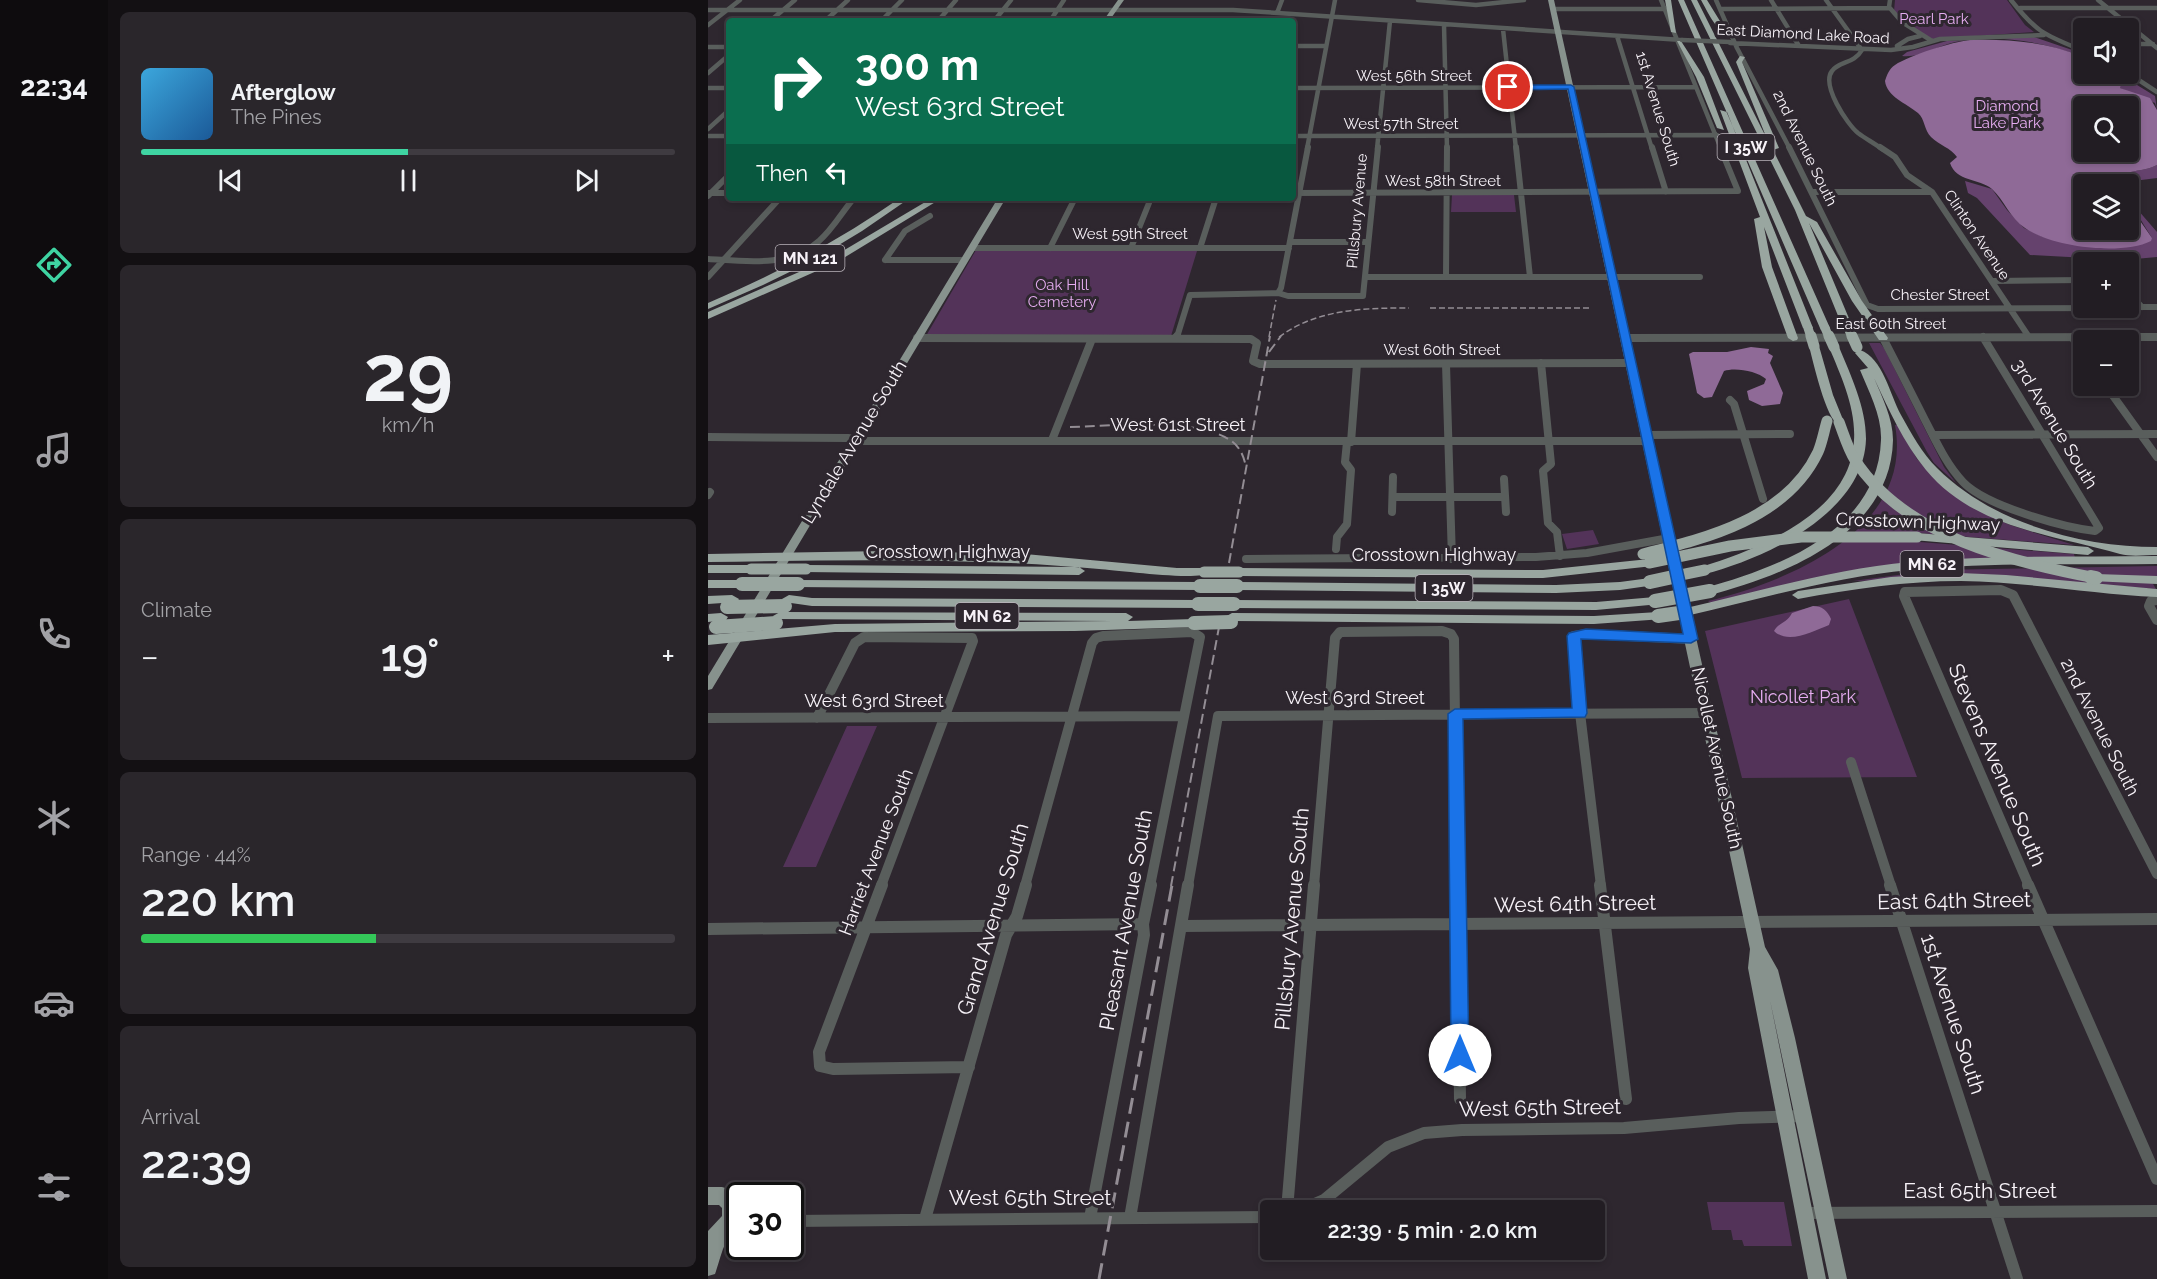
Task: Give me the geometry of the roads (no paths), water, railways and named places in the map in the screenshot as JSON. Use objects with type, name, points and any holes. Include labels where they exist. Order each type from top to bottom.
[{"type":"highway","points":[[1668,0],[1678,38],[1700,77],[1738,170],[1749,179]]},
{"type":"highway","name":"I 35W","points":[[708,584],[1556,589],[1620,586],[1704,570],[1751,554],[1792,534],[1820,512],[1841,489],[1856,466],[1860,441],[1858,416],[1834,347],[1682,0]]},
{"type":"highway","name":"I 35W","points":[[783,611],[812,602],[1195,619],[1232,615],[1596,606],[1654,601],[1710,591],[1776,570],[1820,547],[1846,525],[1867,502],[1886,464],[1887,438],[1883,413],[1859,350],[1799,210],[1694,0]]},
{"type":"highway","points":[[1705,0],[1726,24]]},
{"type":"highway","points":[[1705,0],[1721,27],[1732,40]]},
{"type":"highway","points":[[1742,57],[1739,62],[1776,147],[1771,155]]},
{"type":"highway","points":[[1712,66],[1718,98],[1808,328],[1828,395],[1833,421],[1868,477],[1915,516],[1942,531],[1991,552],[2034,567],[2157,586]]},
{"type":"highway","name":"MN 121","points":[[708,306],[814,256],[855,233],[902,201]]},
{"type":"highway","points":[[905,218],[923,201]]},
{"type":"highway","name":"MN 121","points":[[708,316],[834,260],[933,201]]},
{"type":"highway","points":[[1759,203],[1755,207],[1767,267],[1792,338]]},
{"type":"highway","points":[[1799,210],[1813,222],[1857,301],[1883,338]]},
{"type":"highway","points":[[1859,350],[1870,361],[1895,413],[1915,447],[1930,468],[1951,488],[1979,505],[2034,530],[2088,544],[2130,551]]},
{"type":"highway","points":[[1646,558],[1722,531],[1758,514],[1782,498],[1804,478],[1816,459],[1833,421]]},
{"type":"highway","points":[[1979,505],[2026,523],[2078,536],[2157,542]]},
{"type":"highway","name":"Crosstown Highway","points":[[708,569],[1543,574],[1575,572],[1646,558],[1801,537],[1917,537],[2074,550],[2157,551]]},
{"type":"highway","points":[[708,558],[783,559],[887,555],[1025,558],[1177,572]]},
{"type":"highway","name":"Crosstown Highway","points":[[1712,609],[1846,575],[1909,566],[2157,560]]},
{"type":"highway","points":[[708,640],[835,628],[1074,627],[1232,615],[1281,618],[1594,620],[1658,616],[1842,587],[1922,578],[2011,579],[2155,598]]},
{"type":"highway","points":[[2096,578],[2157,580]]},
{"type":"highway","points":[[708,600],[719,616]]},
{"type":"highway","points":[[708,608],[719,616],[783,611]]},
{"type":"highway","points":[[719,616],[783,611]]},
{"type":"highway","name":"MN 62","points":[[783,611],[865,615],[1195,619]]},
{"type":"main road","points":[[1113,11],[1111,8],[1116,0]]},
{"type":"main road","points":[[1108,18],[1121,0]]},
{"type":"main road","name":"Nicollet Avenue South","points":[[1551,0],[1758,949],[1770,970],[1838,1279]]},
{"type":"main road","name":"Lyndale Avenue South","points":[[708,686],[854,440],[1000,201]]},
{"type":"main road","name":"Nicollet Avenue South","points":[[1758,949],[1756,968],[1816,1279]]},
{"type":"main road","points":[[708,1196],[723,1196],[726,1199]]},
{"type":"main road","points":[[708,1267],[726,1229]]},
{"type":"street","points":[[708,25],[740,0]]},
{"type":"street","points":[[773,18],[795,0]]},
{"type":"street","points":[[828,18],[848,0]]},
{"type":"street","points":[[884,18],[902,0]]},
{"type":"street","points":[[940,18],[956,0]]},
{"type":"street","points":[[996,18],[1011,0]]},
{"type":"street","points":[[1052,18],[1064,0]]},
{"type":"street","points":[[1167,10],[1172,0]]},
{"type":"street","points":[[1222,10],[1227,0]]},
{"type":"street","points":[[1276,18],[1282,0]]},
{"type":"street","points":[[1296,193],[1310,136],[1335,0]]},
{"type":"street","points":[[1418,0],[1472,5],[1524,0]]},
{"type":"street","points":[[1609,0],[1611,9]]},
{"type":"street","points":[[1661,0],[1678,38],[1695,87],[1717,135]]},
{"type":"street","name":"2nd Avenue South","points":[[1716,0],[1732,40],[1814,192],[1811,195],[1867,305],[1871,307]]},
{"type":"street","points":[[1771,0],[1799,46]]},
{"type":"street","points":[[1826,0],[1862,50]]},
{"type":"street","points":[[1889,9],[1890,0]]},
{"type":"street","points":[[2011,0],[2020,8],[2025,18],[2044,35],[2073,48]]},
{"type":"street","points":[[2098,0],[2155,46]]},
{"type":"street","points":[[2152,0],[2157,6]]},
{"type":"street","points":[[2020,8],[2157,6]]},
{"type":"street","points":[[1553,9],[1665,9]]},
{"type":"street","points":[[1720,9],[1889,9],[1920,36],[1932,41]]},
{"type":"street","name":"East Diamond Lake Road","points":[[708,10],[1222,10],[1559,33],[1732,40],[1862,50],[1899,50],[1932,41],[2044,35]]},
{"type":"street","name":"Pillsbury Avenue","points":[[1278,293],[1288,296],[1363,296],[1390,21]]},
{"type":"street","points":[[1444,25],[1447,136],[1446,277]]},
{"type":"street","points":[[1503,29],[1530,277]]},
{"type":"street","name":"1st Avenue South","points":[[1617,36],[1635,87],[1666,192]]},
{"type":"street","points":[[1897,45],[1920,36]]},
{"type":"street","points":[[2064,45],[2073,45]]},
{"type":"street","points":[[2139,45],[2155,46]]},
{"type":"street","points":[[1296,46],[1326,46]]},
{"type":"street","points":[[708,47],[726,47]]},
{"type":"street","name":"Clinton Avenue","points":[[1862,50],[1857,58],[1833,69],[1830,73],[1830,86],[1839,109],[1857,132],[1895,156],[1908,175],[1932,192],[2029,337]]},
{"type":"street","points":[[708,73],[726,58]]},
{"type":"street","points":[[2139,80],[2157,92]]},
{"type":"street","points":[[2149,86],[2157,86]]},
{"type":"street","name":"West 56th Street","points":[[1296,88],[1695,87]]},
{"type":"street","points":[[708,88],[726,88]]},
{"type":"street","points":[[708,129],[726,113]]},
{"type":"street","name":"West 57th Street","points":[[1296,136],[1717,135]]},
{"type":"street","name":"West 58th Street","points":[[1296,193],[1738,191],[1717,135]]},
{"type":"street","points":[[708,136],[726,136]]},
{"type":"street","points":[[709,194],[726,178]]},
{"type":"street","points":[[1814,192],[1932,192]]},
{"type":"street","points":[[709,194],[726,193]]},
{"type":"street","points":[[708,277],[777,201]]},
{"type":"street","points":[[708,259],[787,258],[818,242],[852,201]]},
{"type":"street","points":[[1050,248],[1074,201]]},
{"type":"street","points":[[1131,248],[1150,201]]},
{"type":"street","points":[[1200,248],[1215,201]]},
{"type":"street","points":[[917,338],[1176,339],[1190,295],[1278,293],[1290,245],[1295,201]]},
{"type":"street","points":[[930,216],[905,231],[885,260],[964,260]]},
{"type":"street","name":"West 59th Street","points":[[972,248],[1200,248],[1368,242]]},
{"type":"street","points":[[1365,277],[1700,277]]},
{"type":"street","points":[[1992,281],[2073,280]]},
{"type":"street","points":[[2139,304],[2142,307]]},
{"type":"street","name":"Chester Street","points":[[1871,307],[2073,308]]},
{"type":"street","points":[[2139,307],[2157,307]]},
{"type":"street","name":"3rd Avenue South","points":[[1934,435],[1948,464],[1965,484],[1998,503],[2052,523],[2095,531],[2100,528],[1983,337]]},
{"type":"street","name":"East 60th Street","points":[[1624,338],[2157,337]]},
{"type":"street","points":[[1883,338],[1934,435],[2157,434]]},
{"type":"street","points":[[1052,440],[1092,339]]},
{"type":"street","name":"West 60th Street","points":[[1176,339],[1251,339],[1257,343],[1254,363],[1630,363]]},
{"type":"street","points":[[1540,363],[1551,464],[1543,471],[1548,523],[1557,532],[1560,556]]},
{"type":"street","points":[[1336,549],[1337,537],[1347,524],[1351,470],[1345,462],[1357,364]]},
{"type":"street","points":[[1446,364],[1452,559]]},
{"type":"street","points":[[2113,396],[2157,456]]},
{"type":"street","points":[[1730,400],[1734,404],[1763,499]]},
{"type":"street","name":"West 61st Street","points":[[708,437],[848,438],[854,440],[1549,442],[1790,434]]},
{"type":"street","points":[[1392,512],[1394,477]]},
{"type":"street","points":[[1504,478],[1506,512]]},
{"type":"street","points":[[1758,485],[1768,487]]},
{"type":"street","points":[[1393,497],[1505,497]]},
{"type":"street","points":[[1246,559],[1452,559],[1560,556],[1669,538]]},
{"type":"street","name":"Stevens Avenue South","points":[[2013,595],[2001,590],[1922,590],[1905,592],[1904,596],[2013,853],[2157,1179]]},
{"type":"street","name":"2nd Avenue South","points":[[2013,595],[2157,874]]},
{"type":"street","points":[[2155,598],[2149,606],[2157,620]]},
{"type":"street","name":"Grand Avenue South","points":[[926,1219],[1006,935],[1013,926],[1092,643],[1096,638],[1104,636],[1195,619]]},
{"type":"street","name":"Pleasant Avenue South","points":[[1090,1218],[1144,935],[1143,924],[1200,637],[1195,619]]},
{"type":"street","name":"Pillsbury Avenue South","points":[[1288,1200],[1335,638],[1340,633],[1442,631],[1451,634],[1454,639],[1455,714]]},
{"type":"street","points":[[1626,1099],[1580,713],[1574,636],[1586,634],[1691,639]]},
{"type":"street","name":"Harriet Avenue South","points":[[817,718],[859,639],[972,638],[974,642],[819,1052],[820,1066],[833,1069],[969,1067]]},
{"type":"street","name":"West 63rd Street","points":[[1183,926],[1218,716],[1707,713]]},
{"type":"street","points":[[1455,714],[1460,1099]]},
{"type":"street","name":"West 63rd Street","points":[[708,718],[1184,716]]},
{"type":"street","name":"1st Avenue South","points":[[1851,762],[1900,921],[2017,1279]]},
{"type":"street","name":"East 64th Street","points":[[1752,922],[2157,919]]},
{"type":"street","name":"West 64th Street","points":[[1183,926],[1752,922]]},
{"type":"street","points":[[708,929],[1143,924]]},
{"type":"street","points":[[1130,1218],[1183,926]]},
{"type":"street","name":"West 65th Street","points":[[1324,1200],[1388,1147],[1424,1133],[1462,1130],[1624,1128],[1803,1116]]},
{"type":"street","name":"East 65th Street","points":[[1803,1213],[2157,1211]]},
{"type":"street","name":"West 65th Street","points":[[804,1221],[1260,1216]]},
{"type":"railway","points":[[1269,337],[1276,300]]},
{"type":"railway","points":[[1279,337],[1309,321],[1341,312],[1409,308]]},
{"type":"railway","points":[[1430,308],[1591,308]]},
{"type":"railway","points":[[1229,563],[1270,336]]},
{"type":"railway","points":[[1269,352],[1281,336]]},
{"type":"railway","points":[[1070,427],[1152,424],[1196,428],[1215,433],[1233,442],[1241,452],[1246,467]]},
{"type":"railway","points":[[1171,886],[1219,627]]},
{"type":"railway","points":[[1099,1279],[1172,885]]},
{"type":"park label","name":"Pearl Park","points":[[1934,19]]},
{"type":"park label","name":"Diamond Lake Park","points":[[2007,114]]},
{"type":"park label","name":"Oak Hill Cemetery","points":[[1062,294]]},
{"type":"park label","name":"Nicollet Park","points":[[1803,697]]}]
